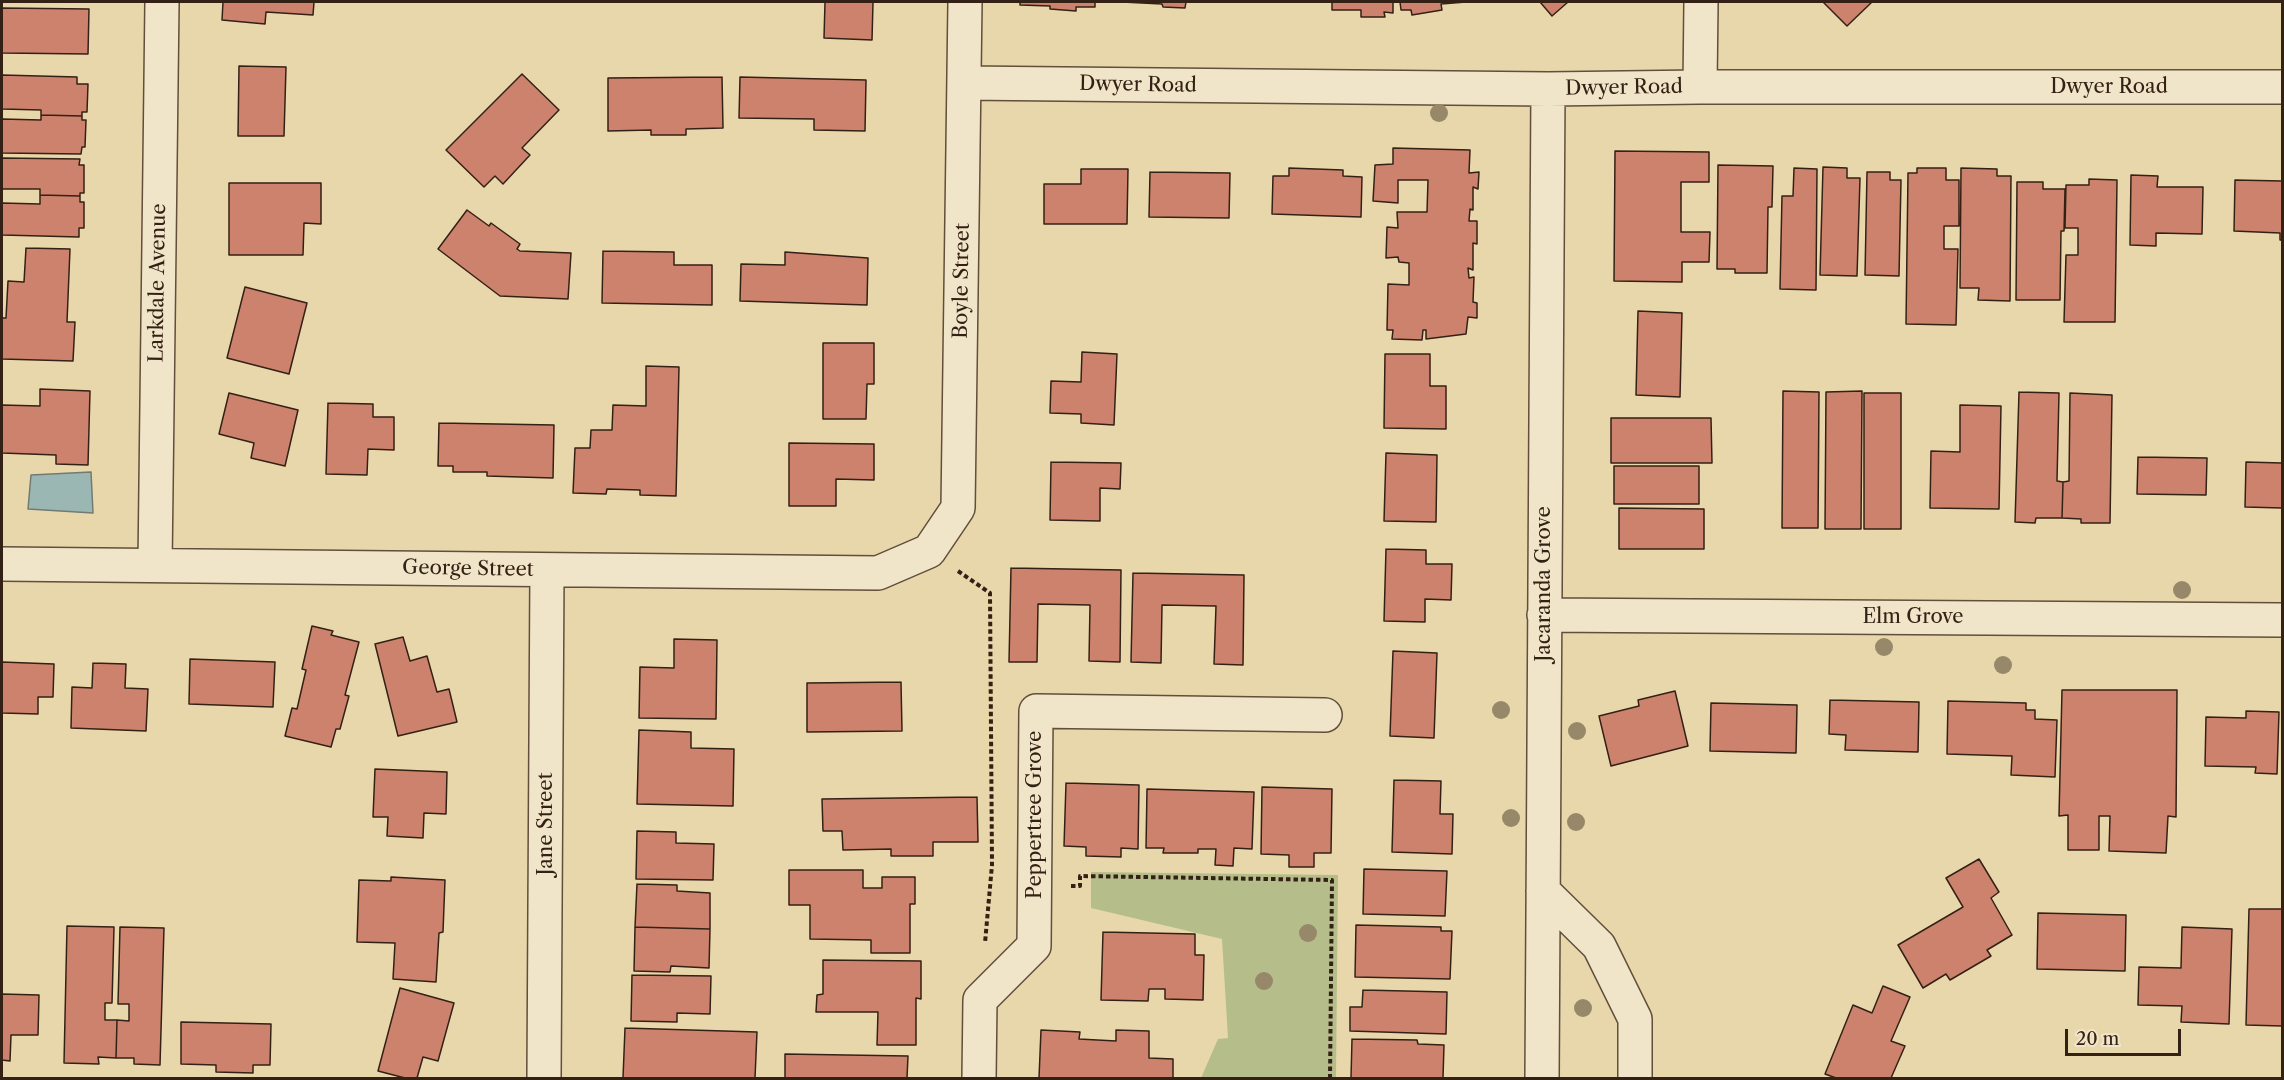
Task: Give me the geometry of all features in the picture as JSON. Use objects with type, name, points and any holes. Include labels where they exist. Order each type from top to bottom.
[{"type":"street","name":"Larkdale Avenue","points":[[155,565],[162,2]]},
{"type":"street","name":"Boyle Street","points":[[929,551],[958,508],[965,2]]},
{"type":"street","points":[[1700,87],[1701,2]]},
{"type":"street","name":"Dwyer Road","points":[[964,83],[1548,89],[2283,87]]},
{"type":"street","name":"Jacaranda Grove","points":[[1542,1078],[1548,89]]},
{"type":"street","name":"George Street","points":[[2,564],[878,573],[929,551]]},
{"type":"street","name":"Jane Street","points":[[544,1078],[547,570]]},
{"type":"street","name":"Elm Grove","points":[[1544,615],[2283,620]]},
{"type":"street","name":"Peppertree Grove","points":[[979,1078],[980,1000],[1034,946],[1036,711],[1325,715]]},
{"type":"street","points":[[1543,891],[1599,946],[1635,1019],[1635,1078]]},
{"type":"path","points":[[929,551],[990,593],[992,865],[985,944]]},
{"type":"path","points":[[1034,885],[1080,886],[1080,876],[1332,880],[1330,1078]]},
{"type":"green space","points":[[1091,872],[1338,875],[1336,1078],[1201,1078],[1218,1039],[1228,1038],[1222,939],[1091,908]]},
{"type":"water","points":[[91,472],[93,513],[28,509],[31,475]]},
{"type":"building","points":[[223,2],[314,2],[313,15],[266,12],[265,24],[222,20]]},
{"type":"building","points":[[825,2],[873,2],[872,40],[824,38]]},
{"type":"building","points":[[1020,2],[1095,2],[1095,7],[1076,7],[1076,11],[1050,9],[1050,6],[1020,5]]},
{"type":"building","points":[[1122,2],[1186,2],[1185,8],[1163,7],[1162,4]]},
{"type":"building","points":[[1332,2],[1393,2],[1393,13],[1384,12],[1385,17],[1361,17],[1361,10],[1332,10]]},
{"type":"building","points":[[1400,2],[1466,2],[1441,4],[1442,10],[1412,15],[1411,10],[1401,10]]},
{"type":"building","points":[[1540,2],[1568,2],[1552,16]]},
{"type":"building","points":[[1823,2],[1872,2],[1847,26]]},
{"type":"building","points":[[2,8],[89,9],[88,54],[2,53]]},
{"type":"building","points":[[239,66],[286,67],[284,136],[238,136]]},
{"type":"building","points":[[522,74],[559,110],[522,148],[530,155],[503,184],[495,176],[484,187],[446,150]]},
{"type":"building","points":[[2,75],[77,77],[77,84],[88,84],[87,112],[82,112],[82,116],[41,115],[41,110],[2,109]]},
{"type":"building","points":[[722,77],[723,128],[686,129],[686,135],[651,135],[651,130],[608,131],[608,78]]},
{"type":"building","points":[[740,77],[866,80],[865,131],[814,130],[814,119],[739,118]]},
{"type":"building","points":[[41,115],[82,116],[82,120],[86,120],[85,147],[82,147],[81,154],[2,153],[2,119],[41,120]]},
{"type":"building","points":[[1393,148],[1470,150],[1469,173],[1479,172],[1478,189],[1473,187],[1473,210],[1470,209],[1469,221],[1477,221],[1477,244],[1473,243],[1473,270],[1468,268],[1469,278],[1474,277],[1473,302],[1477,303],[1477,318],[1468,317],[1466,334],[1426,339],[1426,330],[1423,330],[1422,340],[1392,339],[1393,330],[1387,330],[1388,284],[1409,285],[1409,263],[1399,262],[1398,257],[1386,258],[1387,227],[1398,228],[1397,212],[1427,212],[1428,180],[1398,180],[1398,203],[1373,201],[1375,165],[1393,164]]},
{"type":"building","points":[[1615,151],[1709,152],[1709,182],[1681,182],[1681,232],[1710,232],[1709,262],[1682,262],[1682,282],[1614,281]]},
{"type":"building","points":[[2,158],[80,159],[79,165],[84,165],[84,193],[80,193],[80,196],[40,195],[40,189],[2,189]]},
{"type":"building","points":[[1718,165],[1773,166],[1772,207],[1768,207],[1767,273],[1735,273],[1735,269],[1717,269]]},
{"type":"building","points":[[1823,167],[1847,168],[1847,178],[1860,178],[1857,276],[1820,275]]},
{"type":"building","points":[[1289,168],[1343,170],[1343,176],[1362,177],[1361,217],[1272,214],[1273,176],[1289,176]]},
{"type":"building","points":[[1794,168],[1817,169],[1816,290],[1780,289],[1782,196],[1793,196]]},
{"type":"building","points":[[1917,168],[1946,168],[1946,180],[1959,180],[1959,226],[1944,226],[1944,249],[1958,249],[1956,325],[1906,324],[1908,173],[1917,173]]},
{"type":"building","points":[[1961,168],[1997,169],[1997,176],[2011,176],[2010,301],[1978,300],[1979,288],[1960,288]]},
{"type":"building","points":[[1081,169],[1128,169],[1127,224],[1044,224],[1044,184],[1081,184]]},
{"type":"building","points":[[1150,172],[1230,173],[1229,218],[1149,217]]},
{"type":"building","points":[[1867,172],[1890,172],[1890,180],[1901,180],[1899,276],[1865,275]]},
{"type":"building","points":[[2131,175],[2158,176],[2157,187],[2203,187],[2202,234],[2156,233],[2156,246],[2130,245]]},
{"type":"building","points":[[2089,179],[2117,180],[2115,322],[2064,322],[2066,255],[2078,255],[2078,228],[2065,228],[2066,185],[2089,185]]},
{"type":"building","points":[[2235,180],[2282,181],[2282,240],[2280,240],[2280,233],[2234,231]]},
{"type":"building","points":[[2017,182],[2043,182],[2043,189],[2065,189],[2064,231],[2061,231],[2060,300],[2016,300]]},
{"type":"building","points":[[229,183],[321,183],[321,224],[304,223],[303,255],[229,255]]},
{"type":"building","points":[[40,195],[80,196],[80,202],[84,202],[84,228],[79,228],[79,237],[2,235],[2,203],[40,204]]},
{"type":"building","points":[[467,210],[489,226],[491,223],[520,244],[517,249],[520,251],[571,253],[568,299],[500,296],[438,249]]},
{"type":"building","points":[[26,248],[70,249],[67,322],[75,322],[73,361],[2,359],[2,318],[6,318],[8,281],[24,282]]},
{"type":"building","points":[[603,251],[674,252],[674,265],[712,265],[712,305],[602,303]]},
{"type":"building","points":[[785,252],[868,258],[867,305],[740,301],[741,264],[785,265]]},
{"type":"building","points":[[245,287],[307,303],[289,374],[227,358]]},
{"type":"building","points":[[1638,311],[1682,313],[1680,397],[1636,395]]},
{"type":"building","points":[[823,343],[874,343],[874,384],[867,384],[866,419],[823,419]]},
{"type":"building","points":[[1082,352],[1117,354],[1114,425],[1081,423],[1081,414],[1050,413],[1051,381],[1081,382]]},
{"type":"building","points":[[1385,354],[1430,354],[1430,386],[1446,386],[1446,429],[1384,428]]},
{"type":"building","points":[[646,366],[679,367],[676,496],[640,495],[640,490],[607,489],[606,494],[573,493],[575,448],[590,448],[591,430],[612,430],[613,405],[646,406]]},
{"type":"building","points":[[40,389],[90,391],[88,465],[56,464],[56,455],[2,453],[2,405],[40,406]]},
{"type":"building","points":[[1783,391],[1819,392],[1818,528],[1782,528]]},
{"type":"building","points":[[1862,391],[1861,529],[1825,529],[1826,392]]},
{"type":"building","points":[[2019,392],[2059,393],[2057,481],[2063,482],[2062,518],[2036,518],[2035,523],[2015,522]]},
{"type":"building","points":[[229,393],[298,410],[285,466],[251,458],[254,443],[219,434]]},
{"type":"building","points":[[1864,393],[1901,393],[1901,529],[1864,529]]},
{"type":"building","points":[[2070,393],[2112,395],[2110,523],[2081,523],[2081,519],[2062,518],[2063,482],[2069,481]]},
{"type":"building","points":[[328,403],[373,404],[373,417],[394,417],[394,450],[368,449],[367,475],[326,474]]},
{"type":"building","points":[[1960,405],[2001,406],[1999,509],[1930,508],[1931,451],[1960,452]]},
{"type":"building","points":[[1611,418],[1711,418],[1712,463],[1611,463]]},
{"type":"building","points":[[439,423],[554,425],[553,478],[487,476],[487,472],[453,472],[453,466],[438,466]]},
{"type":"building","points":[[789,443],[874,444],[874,480],[836,479],[836,506],[789,506]]},
{"type":"building","points":[[1386,453],[1437,455],[1436,522],[1384,521]]},
{"type":"building","points":[[2138,457],[2207,458],[2206,495],[2137,494]]},
{"type":"building","points":[[1051,462],[1121,463],[1120,489],[1100,488],[1100,521],[1050,520]]},
{"type":"building","points":[[2246,462],[2282,463],[2282,508],[2245,507]]},
{"type":"building","points":[[1614,466],[1699,466],[1699,504],[1614,504]]},
{"type":"building","points":[[1619,508],[1704,509],[1704,549],[1619,549]]},
{"type":"building","points":[[1386,549],[1426,550],[1426,564],[1452,564],[1451,600],[1425,599],[1425,622],[1384,621]]},
{"type":"building","points":[[1011,568],[1121,570],[1120,662],[1089,661],[1090,605],[1038,604],[1037,662],[1009,662]]},
{"type":"building","points":[[1133,573],[1244,575],[1243,665],[1214,664],[1216,606],[1162,605],[1161,663],[1131,662]]},
{"type":"building","points":[[312,626],[333,631],[331,635],[359,642],[345,695],[349,696],[340,729],[336,729],[331,747],[285,736],[292,708],[297,709],[306,670],[302,669]]},
{"type":"building","points":[[403,637],[410,661],[427,656],[437,692],[449,689],[457,722],[398,736],[375,644]]},
{"type":"building","points":[[674,639],[717,640],[716,719],[639,718],[640,667],[674,668]]},
{"type":"building","points":[[1393,651],[1437,653],[1434,738],[1390,736]]},
{"type":"building","points":[[190,659],[275,662],[273,707],[189,704]]},
{"type":"building","points":[[2,662],[54,664],[53,697],[38,697],[38,714],[2,713]]},
{"type":"building","points":[[93,663],[126,664],[125,688],[148,689],[146,731],[71,728],[72,687],[92,688]]},
{"type":"building","points":[[901,682],[902,731],[807,732],[807,683]]},
{"type":"building","points":[[2062,690],[2177,690],[2176,817],[2168,816],[2166,853],[2109,851],[2110,816],[2099,816],[2099,850],[2068,850],[2068,815],[2059,816]]},
{"type":"building","points":[[1675,691],[1688,746],[1611,766],[1599,716],[1639,706],[1638,700]]},
{"type":"building","points":[[1830,700],[1919,702],[1918,752],[1845,750],[1846,735],[1829,734]]},
{"type":"building","points":[[1948,701],[2026,703],[2026,710],[2035,710],[2035,719],[2057,720],[2055,777],[2011,775],[2012,756],[1947,754]]},
{"type":"building","points":[[1711,703],[1797,705],[1796,753],[1710,751]]},
{"type":"building","points":[[2246,711],[2279,712],[2277,774],[2255,773],[2256,767],[2205,766],[2206,717],[2246,718]]},
{"type":"building","points":[[639,730],[691,732],[691,748],[734,749],[733,806],[637,804]]},
{"type":"building","points":[[375,769],[447,772],[446,814],[424,813],[423,838],[387,836],[388,817],[373,817]]},
{"type":"building","points":[[1394,780],[1441,781],[1440,814],[1453,814],[1452,854],[1392,852]]},
{"type":"building","points":[[1066,783],[1139,785],[1138,849],[1121,848],[1121,857],[1086,856],[1086,847],[1064,846]]},
{"type":"building","points":[[1262,787],[1332,789],[1331,853],[1314,853],[1314,867],[1289,867],[1289,855],[1261,854]]},
{"type":"building","points":[[1147,789],[1254,792],[1252,849],[1234,848],[1233,866],[1215,865],[1216,849],[1198,849],[1198,853],[1163,853],[1164,848],[1146,848]]},
{"type":"building","points":[[977,797],[978,842],[933,842],[933,856],[891,856],[891,849],[843,850],[842,831],[823,831],[822,799]]},
{"type":"building","points":[[637,831],[676,832],[676,843],[714,844],[713,880],[636,879]]},
{"type":"building","points":[[1979,859],[1999,892],[1991,898],[2012,935],[1987,950],[1991,956],[1950,980],[1946,974],[1923,988],[1898,945],[1963,907],[1946,878]]},
{"type":"building","points":[[1364,869],[1447,871],[1445,916],[1363,914]]},
{"type":"building","points":[[789,870],[863,870],[863,888],[882,888],[882,877],[915,877],[915,904],[910,904],[910,953],[871,953],[871,940],[810,939],[810,905],[789,905]]},
{"type":"building","points":[[391,877],[445,880],[443,932],[439,933],[436,982],[393,979],[395,943],[357,942],[359,880],[391,881]]},
{"type":"building","points":[[637,884],[677,885],[677,891],[710,893],[710,929],[635,927]]},
{"type":"building","points":[[2249,909],[2282,909],[2282,1026],[2246,1025]]},
{"type":"building","points":[[2038,913],[2126,915],[2125,971],[2037,969]]},
{"type":"building","points":[[1356,925],[1441,927],[1441,931],[1452,931],[1450,979],[1355,977]]},
{"type":"building","points":[[67,926],[114,927],[112,1003],[105,1003],[105,1020],[117,1020],[116,1058],[98,1057],[99,1064],[64,1063]]},
{"type":"building","points":[[120,927],[164,928],[160,1065],[134,1064],[134,1058],[116,1058],[117,1020],[129,1021],[129,1004],[118,1004]]},
{"type":"building","points":[[635,927],[710,929],[709,968],[671,966],[670,972],[634,971]]},
{"type":"building","points":[[2182,927],[2232,929],[2229,1024],[2181,1022],[2182,1006],[2138,1005],[2139,967],[2181,968]]},
{"type":"building","points":[[1103,932],[1195,934],[1195,955],[1204,955],[1203,1000],[1165,999],[1165,989],[1149,989],[1148,1001],[1101,1000]]},
{"type":"building","points":[[823,960],[921,961],[921,999],[916,998],[916,1045],[877,1045],[878,1012],[816,1012],[817,995],[823,994]]},
{"type":"building","points":[[632,975],[711,976],[710,1014],[677,1013],[677,1022],[631,1021]]},
{"type":"building","points":[[1883,986],[1910,997],[1891,1041],[1905,1046],[1891,1078],[1836,1078],[1825,1074],[1853,1005],[1872,1013]]},
{"type":"building","points":[[400,988],[454,1003],[438,1061],[423,1057],[417,1078],[405,1078],[378,1071]]},
{"type":"building","points":[[1363,990],[1447,992],[1446,1034],[1350,1031],[1350,1007],[1362,1007]]},
{"type":"building","points":[[2,994],[39,995],[38,1035],[11,1035],[10,1061],[2,1060]]},
{"type":"building","points":[[181,1022],[271,1024],[270,1065],[253,1065],[253,1073],[216,1072],[216,1065],[181,1064]]},
{"type":"building","points":[[625,1028],[757,1032],[755,1078],[623,1078]]},
{"type":"building","points":[[1041,1030],[1080,1032],[1079,1039],[1116,1041],[1116,1030],[1149,1031],[1149,1058],[1173,1059],[1173,1078],[1039,1078]]},
{"type":"building","points":[[1352,1039],[1417,1040],[1418,1044],[1444,1045],[1443,1078],[1351,1078]]},
{"type":"building","points":[[785,1054],[908,1056],[907,1078],[785,1078]]}]
